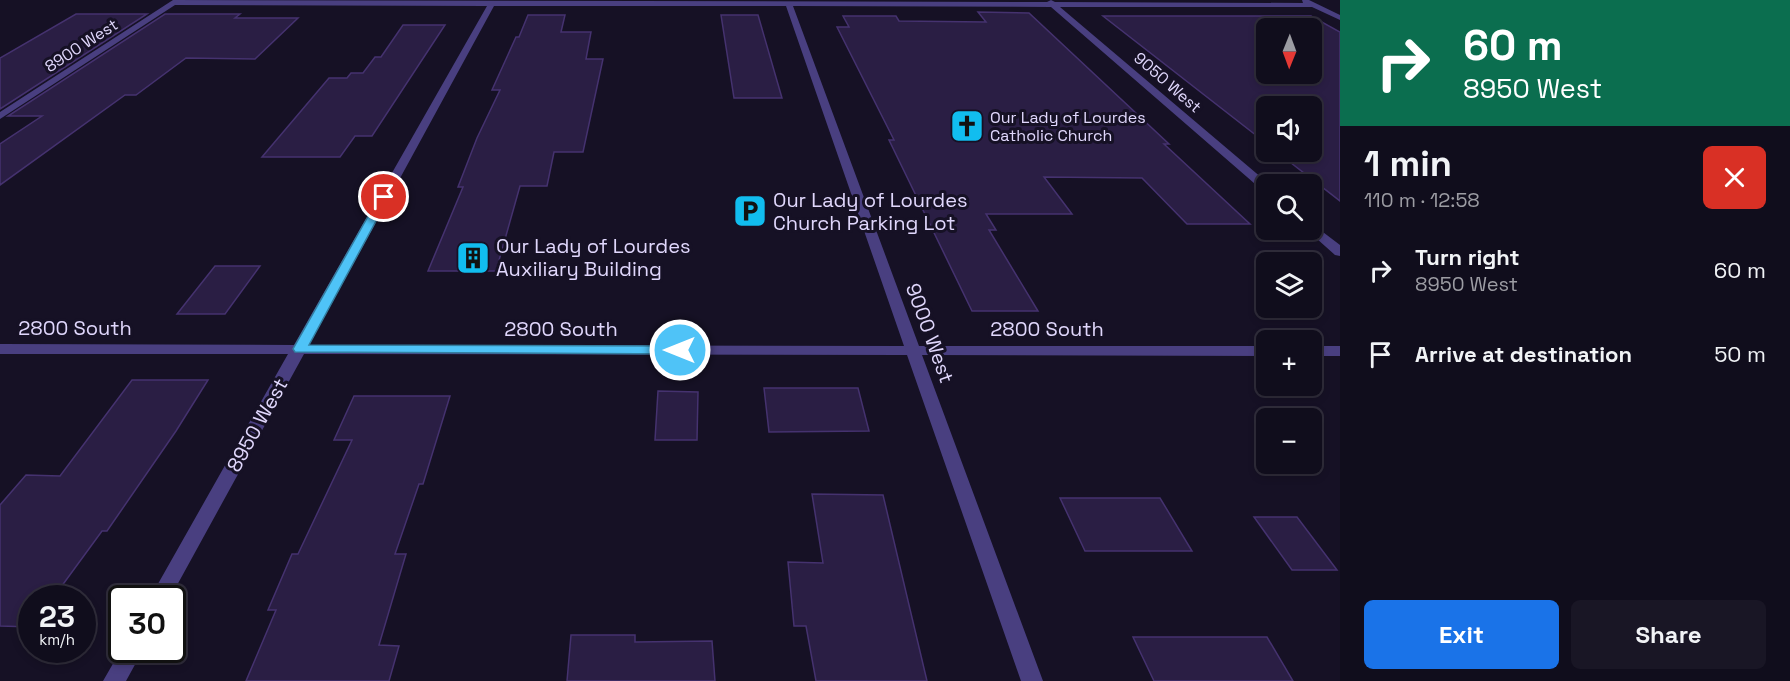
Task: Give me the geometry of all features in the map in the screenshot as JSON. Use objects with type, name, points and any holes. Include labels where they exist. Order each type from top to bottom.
[{"type":"street","points":[[1304,0],[1340,18]]},
{"type":"street","points":[[176,2],[1050,2],[1313,5]]},
{"type":"street","name":"8900 West","points":[[0,116],[176,2]]},
{"type":"street","name":"8950 West","points":[[167,585],[493,2]]},
{"type":"street","name":"9000 West","points":[[788,2],[1032,681]]},
{"type":"street","name":"9050 West","points":[[1050,2],[1256,179]]},
{"type":"street","points":[[1322,236],[1340,252]]},
{"type":"street","name":"2800 South","points":[[0,349],[1256,351]]},
{"type":"street","points":[[1322,351],[1340,351]]},
{"type":"street","points":[[114,681],[124,663]]},
{"type":"building","points":[[978,12],[1029,13],[1169,144],[1164,144],[1250,224],[1187,224],[1142,178],[1044,177],[1072,214],[986,214],[996,230],[989,230],[1038,311],[972,311],[889,140],[894,140],[837,27],[849,27],[843,16],[896,16],[899,21],[986,22]]},
{"type":"building","points":[[76,14],[147,14],[0,109],[0,58]]},
{"type":"building","points":[[165,14],[240,14],[235,18],[298,18],[255,59],[186,58],[136,95],[125,95],[0,185],[0,144],[42,116],[8,116]]},
{"type":"building","points":[[528,15],[565,15],[561,32],[591,32],[586,59],[603,59],[583,152],[554,152],[547,186],[520,186],[496,271],[428,271],[463,187],[458,187],[477,138],[500,90],[492,90]]},
{"type":"building","points":[[721,15],[758,15],[782,98],[734,98]]},
{"type":"building","points":[[1103,16],[1311,16],[1315,18],[1256,18],[1256,84],[1322,84],[1322,22],[1340,32],[1340,201],[1322,187],[1322,174],[1305,174],[1290,162],[1322,162],[1322,96],[1256,96],[1256,135]]},
{"type":"building","points":[[403,25],[445,25],[372,136],[355,136],[340,157],[262,157],[329,78],[347,78],[351,73],[363,73],[375,57],[381,57]]},
{"type":"building","points":[[215,266],[260,266],[225,314],[177,314]]},
{"type":"building","points":[[132,380],[208,380],[107,531],[102,531],[63,585],[18,585],[18,627],[0,626],[0,505],[26,475],[60,476]]},
{"type":"building","points":[[764,388],[858,388],[869,431],[769,432]]},
{"type":"building","points":[[658,391],[698,392],[697,440],[655,440]]},
{"type":"building","points":[[354,396],[450,396],[423,484],[419,484],[395,554],[406,554],[379,645],[399,646],[389,681],[246,681],[276,610],[268,610],[292,554],[298,554],[352,440],[334,440]]},
{"type":"building","points":[[812,494],[883,495],[927,681],[816,681],[806,626],[794,626],[788,562],[823,563]]},
{"type":"building","points":[[1060,498],[1160,498],[1192,551],[1085,551]]},
{"type":"building","points":[[1254,517],[1297,517],[1337,570],[1292,570]]},
{"type":"building","points":[[571,635],[635,635],[635,642],[712,641],[715,681],[567,681]]},
{"type":"building","points":[[1133,637],[1267,637],[1293,681],[1154,681]]},
{"type":"place","name":"Our Lady of Lourdes Catholic Church","points":[[967,126]]},
{"type":"place","name":"Our Lady of Lourdes Church Parking Lot","points":[[750,211]]},
{"type":"place","name":"Our Lady of Lourdes Auxiliary Building","points":[[473,258]]},
{"type":"route","points":[[384,197],[300,349],[680,350]]}]
